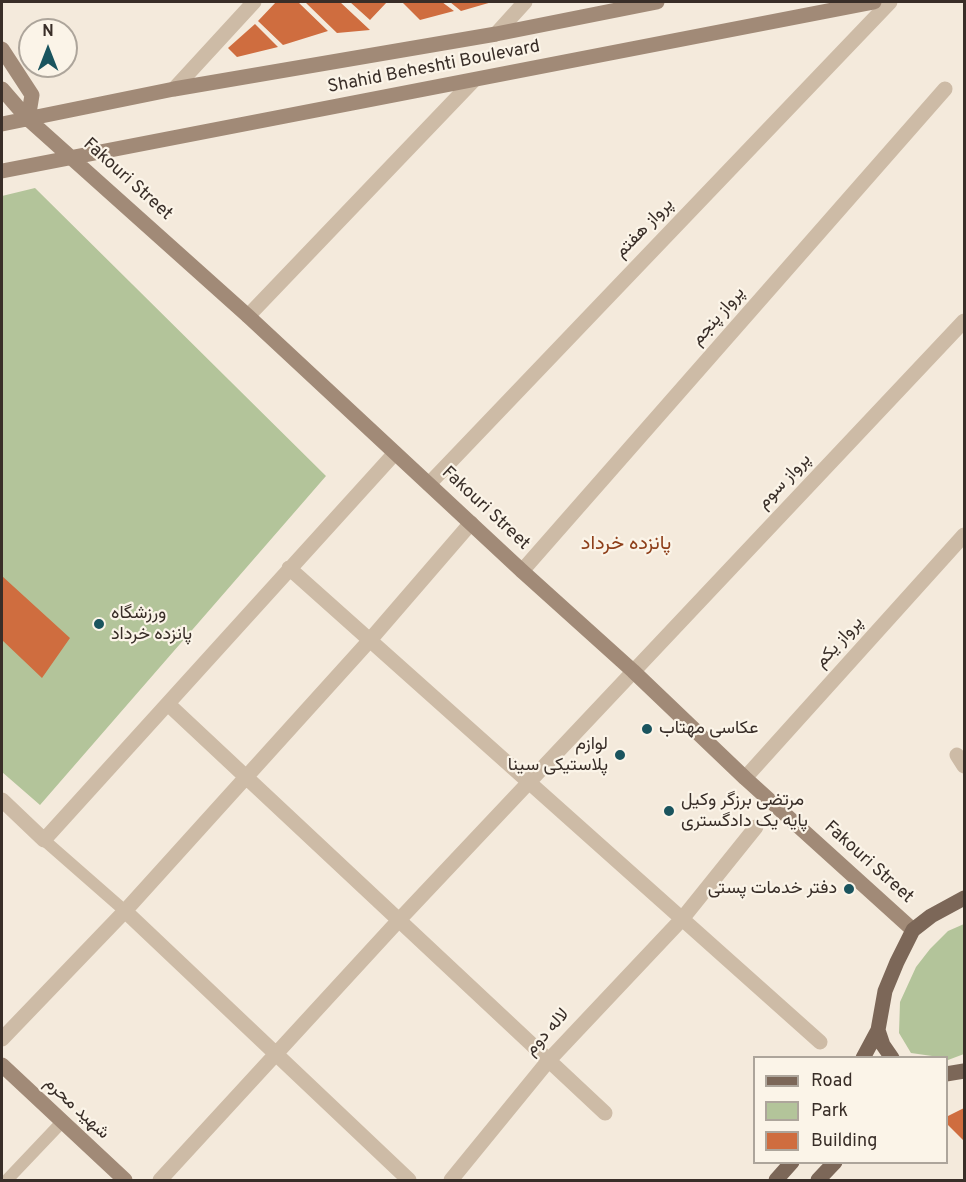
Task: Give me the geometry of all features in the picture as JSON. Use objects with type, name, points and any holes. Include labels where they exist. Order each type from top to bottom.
[{"type":"main road","name":"Shahid Beheshti Boulevard","points":[[2,124],[174,89],[496,34],[657,2]]},
{"type":"main road","name":"Shahid Beheshti Boulevard","points":[[2,171],[874,2]]},
{"type":"main road","points":[[2,50],[32,95],[28,119]]},
{"type":"main road","name":"Fakouri Street","points":[[2,89],[28,119],[248,316],[633,671],[745,778],[913,930]]},
{"type":"main road","points":[[864,1056],[878,1030],[885,991],[913,930],[931,916],[964,898]]},
{"type":"main road","points":[[878,1030],[883,1045],[891,1056]]},
{"type":"main road","name":"شهید محرم","points":[[2,1065],[125,1180]]},
{"type":"main road","points":[[776,1180],[790,1164]]},
{"type":"main road","points":[[818,1180],[834,1164]]},
{"type":"street","points":[[174,89],[254,2]]},
{"type":"street","points":[[496,34],[525,2]]},
{"type":"street","name":"پرواز هفتم","points":[[429,484],[890,2]]},
{"type":"street","points":[[248,316],[473,81]]},
{"type":"street","name":"پرواز پنجم","points":[[522,571],[945,89]]},
{"type":"street","name":"پرواز سوم","points":[[160,1180],[399,920],[964,321]]},
{"type":"street","points":[[2,800],[44,840],[396,453]]},
{"type":"street","points":[[2,1039],[126,911],[370,640],[471,523]]},
{"type":"street","name":"پرواز یکم","points":[[745,778],[964,535]]},
{"type":"street","points":[[289,568],[820,1042]]},
{"type":"street","points":[[168,704],[605,1113]]},
{"type":"street","name":"لاله دوم","points":[[451,1180],[549,1060],[682,919],[756,827]]},
{"type":"street","points":[[126,911],[409,1180]]},
{"type":"lane","points":[[44,840],[126,911]]},
{"type":"lane","points":[[8,1180],[62,1122]]},
{"type":"green space","name":"ورزشگاه پانزده خرداد","points":[[35,188],[326,476],[40,805],[2,772],[2,196]]},
{"type":"green space","points":[[964,924],[964,1054],[948,1060],[948,1056],[911,1053],[899,1033],[900,1002],[916,967],[948,931]]},
{"type":"building","points":[[276,2],[298,2],[328,31],[283,45],[258,21]]},
{"type":"building","points":[[305,2],[340,2],[370,30],[337,33]]},
{"type":"building","points":[[350,2],[387,2],[370,20]]},
{"type":"building","points":[[402,2],[442,2],[454,11],[420,20]]},
{"type":"building","points":[[450,2],[492,2],[461,11]]},
{"type":"building","points":[[255,24],[278,47],[237,57],[228,48]]},
{"type":"building","points":[[2,576],[70,638],[42,678],[2,640]]},
{"type":"building","points":[[964,1108],[964,1141],[948,1125],[948,1116]]},
{"type":"place","name":"ورزشگاه پانزده خرداد","points":[[99,624]]},
{"type":"place","name":"عکاسی مهتاب","points":[[647,729]]},
{"type":"place","name":"لوازم پلاستیکی سینا","points":[[620,755]]},
{"type":"place","name":"مرتضی برزگر وکیل پایه یک دادگستری","points":[[669,811]]},
{"type":"place","name":"دفتر خدمات پستی","points":[[849,889]]},
{"type":"district","name":"پانزده خرداد","points":[[626,545]]}]
